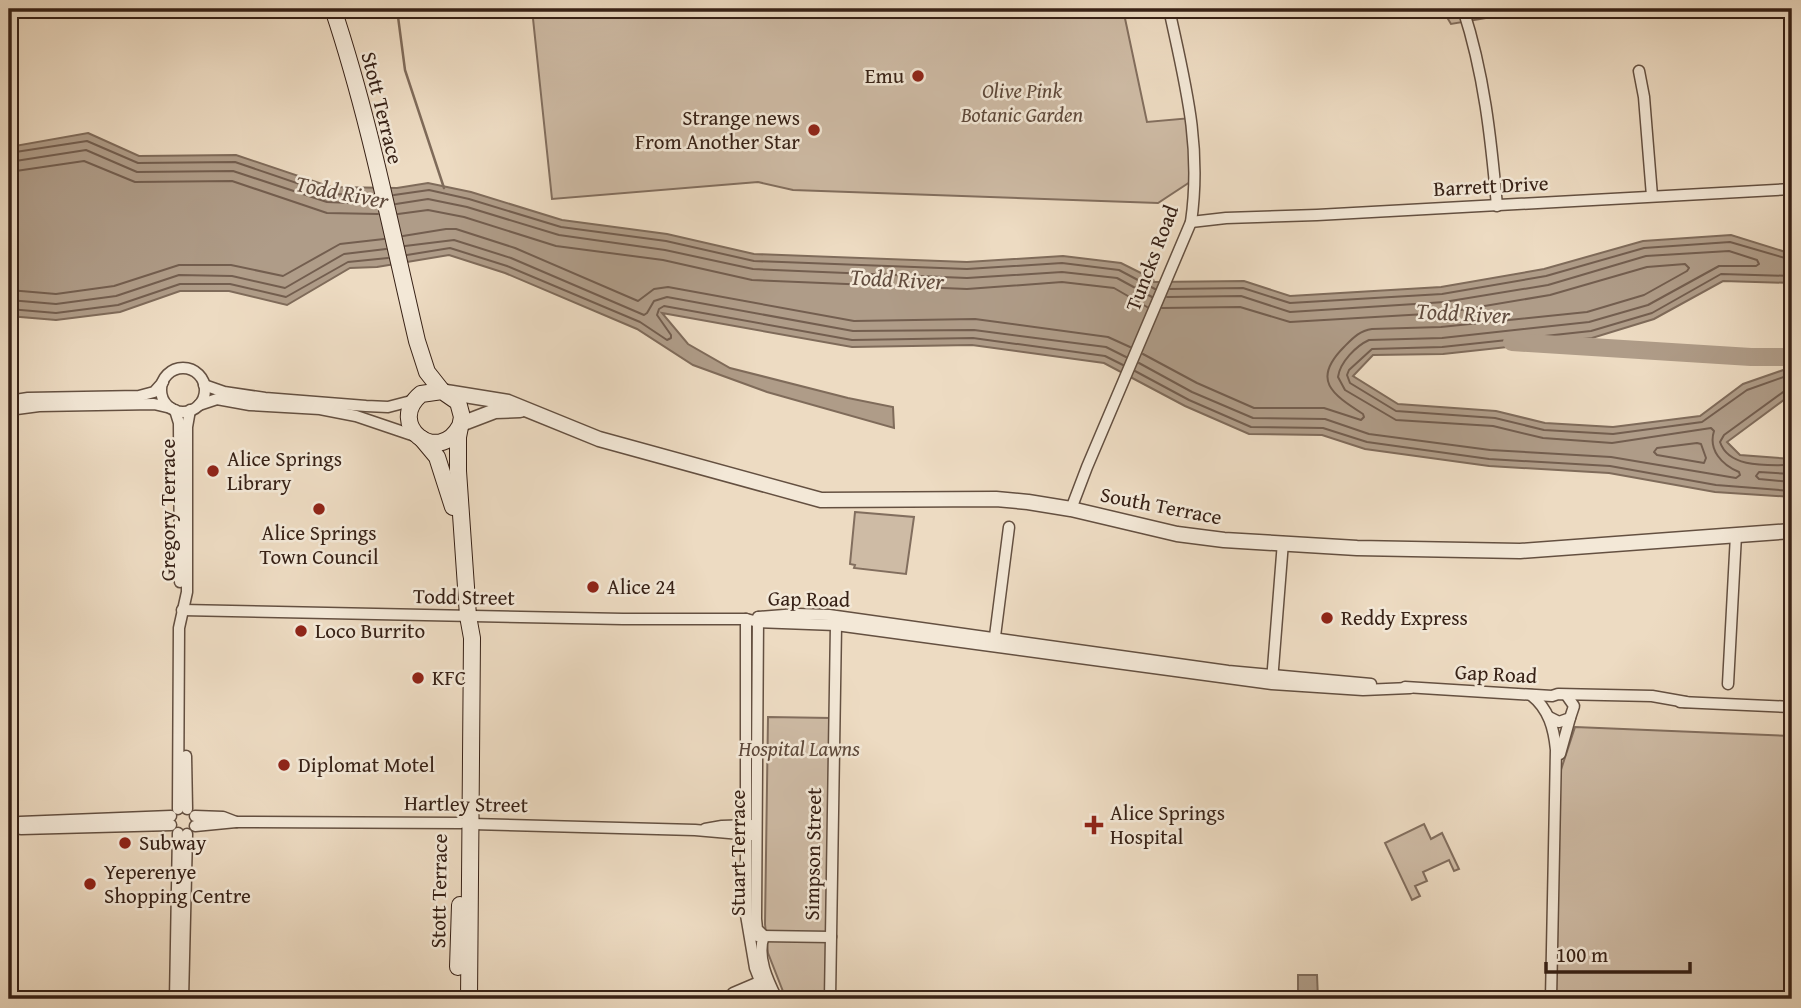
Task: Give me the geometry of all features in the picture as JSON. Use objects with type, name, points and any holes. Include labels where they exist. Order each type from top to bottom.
[{"type":"main road","name":"Stott Terrace","points":[[333,9],[370,143],[416,341],[427,372],[444,391]]},
{"type":"main road","name":"Stott Terrace","points":[[415,399],[416,341]]},
{"type":"main road","points":[[428,391],[444,391],[452,396],[461,409],[460,425],[451,438],[435,443],[420,438],[409,421],[415,399],[428,391]]},
{"type":"main road","name":"Stott Terrace","points":[[458,999],[467,824],[472,638],[468,616],[458,471],[460,425]]},
{"type":"main road","name":"Stott Terrace","points":[[420,438],[436,457],[444,478],[465,557]]},
{"type":"main road","name":"Stott Terrace","points":[[467,824],[468,999]]},
{"type":"street","name":"Tuncks Road","points":[[1071,509],[1191,222],[1196,178],[1195,144],[1169,9]]},
{"type":"street","points":[[1463,9],[1488,112],[1497,205]]},
{"type":"street","points":[[1639,71],[1652,196]]},
{"type":"street","name":"Barrett Drive","points":[[1191,222],[1792,189]]},
{"type":"street","points":[[9,401],[29,398],[139,396],[154,392],[175,370],[187,369],[198,374],[204,385],[204,395],[195,407]]},
{"type":"street","points":[[163,382],[162,393],[173,409]]},
{"type":"street","points":[[204,385],[223,393],[377,407],[397,405],[415,399]]},
{"type":"street","name":"South Terrace","points":[[444,391],[496,399],[599,439],[821,500],[996,499],[1071,509],[1177,534],[1224,540],[1357,548],[1520,551],[1792,531]]},
{"type":"street","points":[[9,410],[39,406],[142,404],[173,409],[195,407],[217,399],[250,405],[320,409],[356,416],[420,438]]},
{"type":"street","name":"Gregory Terrace","points":[[182,610],[187,592],[187,427],[195,407]]},
{"type":"street","name":"Gregory Terrace","points":[[173,409],[179,423],[182,610],[186,628],[183,999]]},
{"type":"street","name":"South Terrace","points":[[460,425],[495,411],[535,412]]},
{"type":"street","points":[[994,642],[1009,527]]},
{"type":"street","points":[[1728,684],[1736,535]]},
{"type":"street","points":[[1272,679],[1283,542]]},
{"type":"street","name":"Todd Street","points":[[182,610],[746,619]]},
{"type":"street","name":"Gap Road","points":[[758,619],[786,614],[829,615],[1024,647],[1363,690],[1410,688],[1792,707]]},
{"type":"street","name":"Gap Road","points":[[746,619],[836,625],[994,642]]},
{"type":"street","name":"Stuart Terrace","points":[[746,619],[756,919],[757,929],[764,936],[760,946],[768,990]]},
{"type":"street","name":"Stuart Terrace","points":[[758,619],[746,915],[749,936],[768,990]]},
{"type":"street","name":"Simpson Street","points":[[830,999],[836,625]]},
{"type":"street","points":[[1530,694],[1547,714],[1559,722],[1587,702],[1601,699]]},
{"type":"street","points":[[1555,774],[1572,714],[1573,702],[1567,695]]},
{"type":"street","points":[[1551,999],[1555,738],[1547,714],[1547,702],[1552,696]]},
{"type":"street","name":"Gap Road","points":[[1579,696],[1652,696],[1686,702]]},
{"type":"street","name":"Gregory Terrace","points":[[175,999],[183,821]]},
{"type":"street","name":"Hartley Street","points":[[13,826],[21,830],[183,821],[224,825],[236,822],[467,824],[751,830]]},
{"type":"street","points":[[749,936],[831,937]]},
{"type":"street","points":[[712,999],[768,990]]},
{"type":"green space","name":"Olive Pink Botanic Garden","points":[[532,9],[1123,9],[1147,122],[1191,118],[1196,178],[1158,203],[793,190],[758,182],[552,199]]},
{"type":"green space","points":[[1442,9],[1539,9],[1451,24]]},
{"type":"green space","points":[[855,512],[914,517],[906,574],[854,568],[855,565],[850,564]]},
{"type":"green space","name":"Hospital Lawns","points":[[768,717],[831,718],[826,999],[786,999],[768,953],[765,924]]},
{"type":"green space","points":[[1575,727],[1792,736],[1792,999],[1551,999],[1554,791]]},
{"type":"green space","points":[[1424,824],[1431,839],[1442,833],[1459,869],[1454,871],[1449,860],[1423,872],[1427,881],[1415,886],[1420,896],[1412,900],[1385,843]]},
{"type":"water","points":[[88,133],[139,156],[236,155],[331,187],[397,188],[428,183],[471,192],[562,220],[667,234],[754,254],[967,262],[1063,256],[1121,263],[1153,279],[1154,282],[1244,281],[1290,296],[1441,287],[1544,269],[1643,241],[1731,235],[1792,254],[1792,283],[1723,281],[1654,319],[1592,338],[1443,354],[1373,355],[1353,376],[1398,404],[1496,411],[1545,423],[1613,427],[1700,416],[1743,384],[1792,367],[1792,394],[1727,442],[1740,455],[1792,459],[1792,497],[1715,492],[1609,473],[1489,466],[1365,449],[1322,435],[1249,434],[1185,406],[1104,363],[972,345],[852,347],[662,313],[688,344],[730,368],[893,407],[894,428],[767,392],[693,365],[637,329],[505,273],[449,255],[377,267],[350,268],[287,305],[229,291],[180,291],[120,312],[56,320],[9,316],[9,147]]},
{"type":"water","points":[[1298,975],[1317,975],[1318,999],[1298,999]]},
{"type":"waterway","points":[[397,9],[405,70],[444,188]]},
{"type":"waterway","name":"Todd River","points":[[1512,342],[1751,357],[1792,357]]},
{"type":"place","name":"Emu","points":[[918,76]]},
{"type":"place","name":"Strange news From Another Star","points":[[814,130]]},
{"type":"place","name":"Alice Springs Library","points":[[213,471]]},
{"type":"place","name":"Alice Springs Town Council","points":[[319,509]]},
{"type":"place","name":"Alice 24","points":[[593,587]]},
{"type":"place","name":"Reddy Express","points":[[1327,618]]},
{"type":"place","name":"Loco Burrito","points":[[301,631]]},
{"type":"place","name":"KFC","points":[[418,678]]},
{"type":"place","name":"Diplomat Motel","points":[[284,765]]},
{"type":"place","name":"Alice Springs Hospital","points":[[1094,825]]},
{"type":"place","name":"Subway","points":[[125,843]]},
{"type":"place","name":"Yeperenye Shopping Centre","points":[[90,884]]}]
